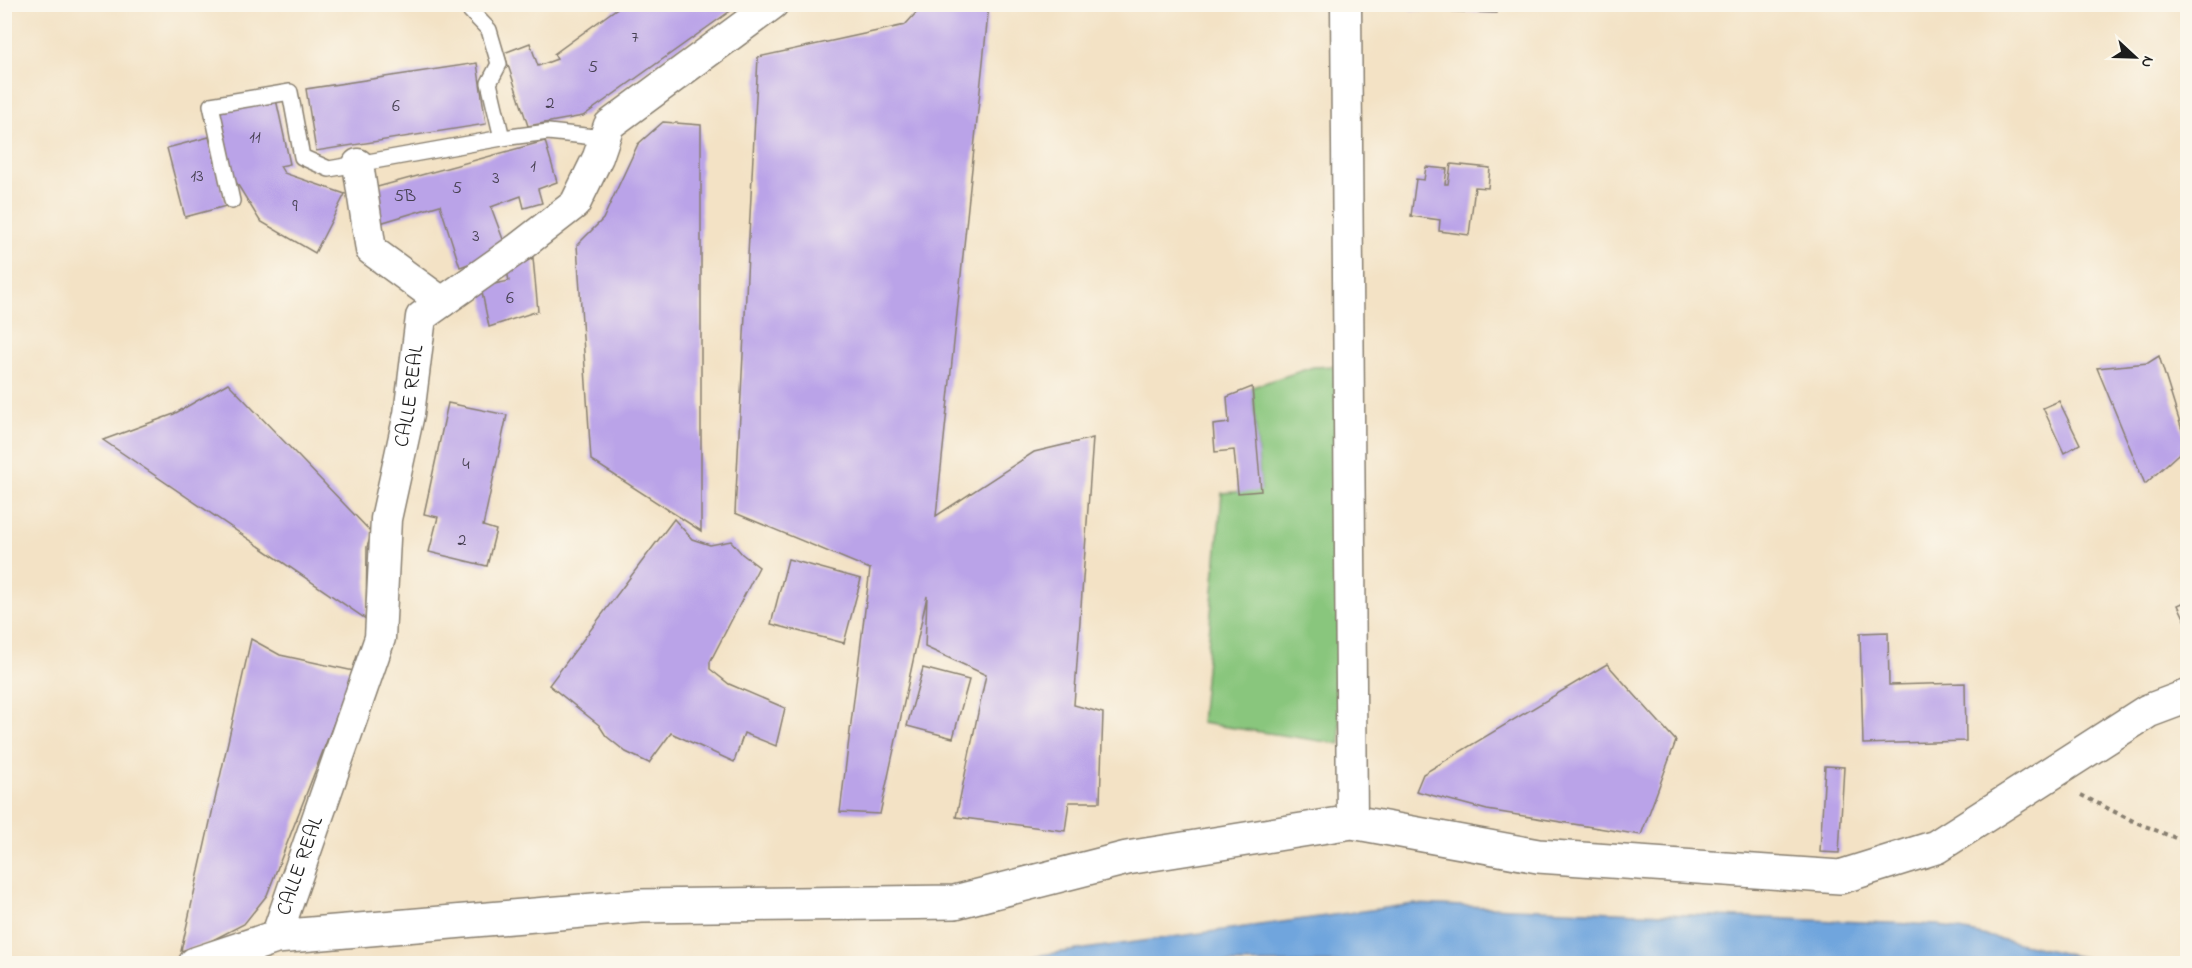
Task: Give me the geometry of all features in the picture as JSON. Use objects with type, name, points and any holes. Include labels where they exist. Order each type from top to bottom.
[{"type":"street","name":"CALLE REAL","points":[[276,937],[380,638],[386,519],[410,414],[421,317],[517,249],[575,204],[609,125],[773,4]]},
{"type":"street","points":[[1346,4],[1352,822]]},
{"type":"street","points":[[358,164],[371,250],[442,302]]},
{"type":"street","points":[[195,963],[276,937],[641,906],[955,902],[1128,858],[1352,822],[1538,856],[1840,877],[1936,847],[2148,711],[2187,696]]},
{"type":"lane","points":[[464,4],[489,30],[499,64],[489,83],[502,138]]},
{"type":"lane","points":[[232,201],[211,105],[290,92],[302,157],[329,169],[502,138],[549,132],[604,138]]},
{"type":"path","points":[[2045,777],[2135,822],[2187,843]]},
{"type":"green space","points":[[1335,366],[1340,744],[1201,723],[1222,493],[1261,490],[1252,387],[1313,367]]},
{"type":"water","points":[[1414,904],[1938,925],[2107,963],[983,963]]},
{"type":"building","points":[[623,4],[740,4],[583,116],[528,126],[504,53],[530,43],[538,66],[557,59],[554,54]]},
{"type":"building","points":[[924,4],[989,4],[936,516],[1034,452],[1093,438],[1074,705],[1103,713],[1100,802],[1069,802],[1065,831],[956,817],[986,675],[925,647],[927,596],[880,814],[840,812],[870,569],[735,513],[758,57],[905,25]]},
{"type":"building","points":[[1410,4],[1498,4],[1497,13],[1410,10]]},
{"type":"building","points":[[477,63],[486,124],[316,151],[306,89]]},
{"type":"building","points":[[276,99],[290,164],[280,166],[284,173],[345,194],[315,253],[260,221],[233,177],[219,112]]},
{"type":"building","points":[[663,122],[701,125],[701,531],[591,460],[577,245],[603,219],[638,144]]},
{"type":"building","points":[[209,137],[226,206],[185,217],[167,148]]},
{"type":"building","points":[[545,141],[557,182],[538,189],[542,203],[524,208],[521,196],[491,207],[507,250],[460,267],[440,205],[380,223],[370,189]]},
{"type":"building","points":[[1451,164],[1490,168],[1488,188],[1475,187],[1469,235],[1439,231],[1440,220],[1411,216],[1416,179],[1424,180],[1426,167],[1447,169],[1445,184],[1448,184]]},
{"type":"building","points":[[533,258],[538,311],[489,327],[481,287],[509,281],[507,271]]},
{"type":"building","points":[[2159,356],[2187,446],[2145,484],[2097,368],[2148,363]]},
{"type":"building","points":[[228,383],[372,533],[367,547],[366,619],[103,440],[174,414]]},
{"type":"building","points":[[1252,387],[1261,491],[1238,493],[1234,450],[1215,452],[1213,425],[1229,423],[1227,397]]},
{"type":"building","points":[[2059,401],[2080,444],[2064,453],[2043,408]]},
{"type":"building","points":[[448,403],[507,415],[483,526],[496,530],[487,566],[429,552],[438,517],[424,514]]},
{"type":"building","points":[[674,519],[692,539],[710,545],[731,541],[742,554],[759,567],[710,662],[710,669],[729,684],[785,708],[776,746],[744,733],[734,762],[671,733],[649,763],[626,752],[606,736],[599,725],[549,685]]},
{"type":"building","points":[[788,559],[861,579],[844,643],[771,624]]},
{"type":"building","points":[[2187,601],[2187,624],[2178,605]]},
{"type":"building","points":[[1888,632],[1889,685],[1965,683],[1966,741],[1863,744],[1860,633]]},
{"type":"building","points":[[251,639],[280,655],[354,671],[267,895],[244,924],[207,943],[181,951]]},
{"type":"building","points":[[1607,664],[1676,741],[1641,835],[1487,810],[1416,791],[1423,774]]},
{"type":"building","points":[[923,668],[969,680],[953,738],[907,726]]},
{"type":"building","points":[[1825,766],[1844,767],[1839,853],[1820,852]]}]
